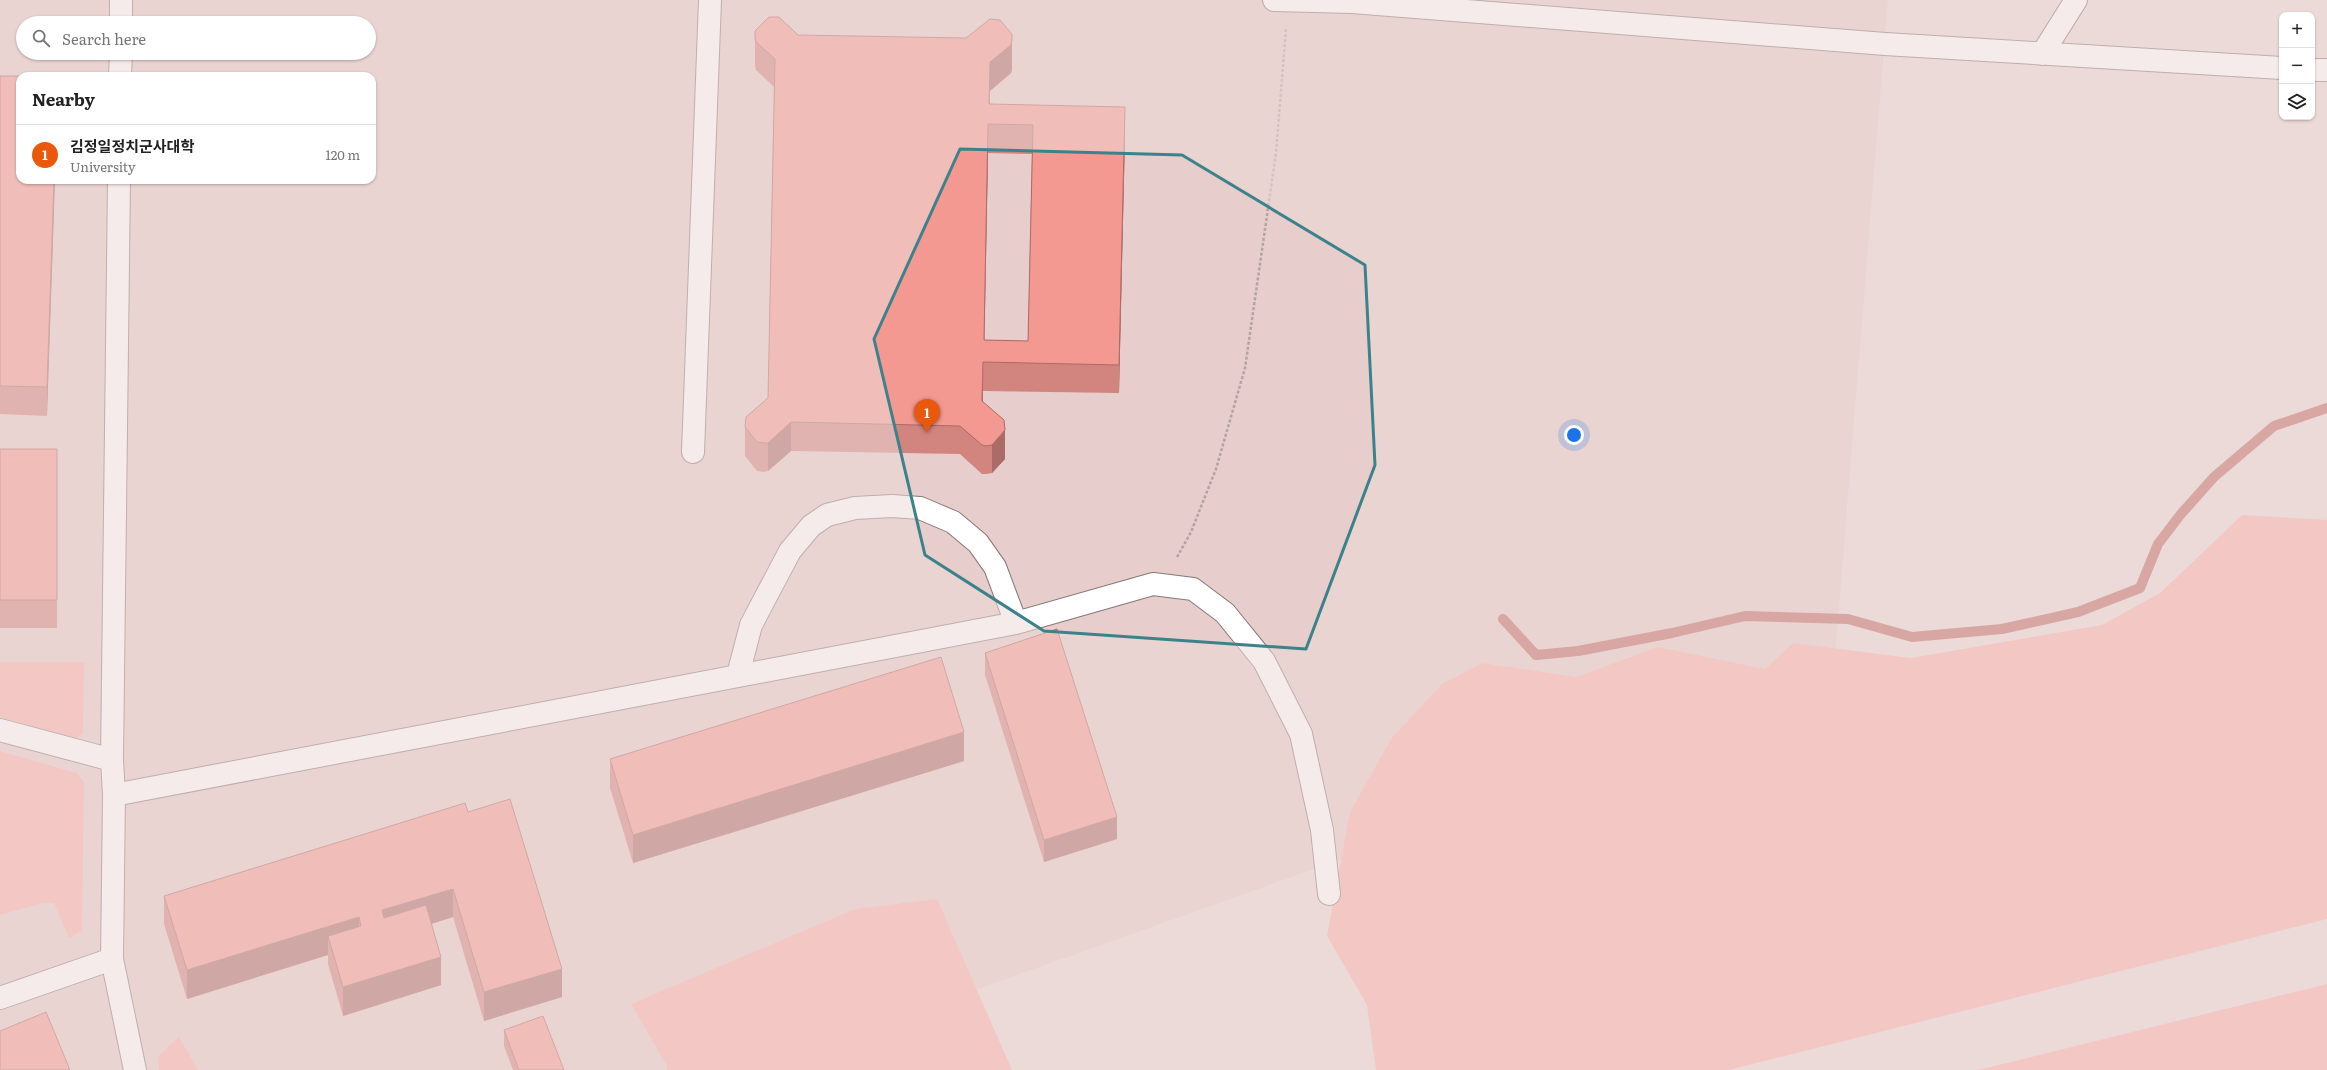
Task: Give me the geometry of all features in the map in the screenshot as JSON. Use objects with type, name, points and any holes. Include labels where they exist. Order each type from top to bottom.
[{"type":"street","points":[[121,0],[121,16]]},
{"type":"street","points":[[693,452],[710,0]]},
{"type":"street","points":[[1274,0],[1507,7],[1884,44],[2279,68]]},
{"type":"street","points":[[2042,54],[2076,0]]},
{"type":"street","points":[[120,72],[121,60]]},
{"type":"street","points":[[2315,70],[2327,70]]},
{"type":"street","points":[[119,184],[112,760],[114,795],[112,959],[135,1070]]},
{"type":"street","points":[[738,675],[751,625],[790,551],[811,526],[828,515],[855,508],[892,506],[920,508],[953,522],[978,544],[995,567],[1016,623]]},
{"type":"street","points":[[114,795],[1016,623],[1154,584],[1193,589],[1226,613],[1264,662],[1301,734],[1322,830],[1329,894]]},
{"type":"street","points":[[0,730],[112,760]]},
{"type":"street","points":[[0,998],[112,959]]},
{"type":"path","points":[[1154,584],[1175,559],[1191,532],[1216,469],[1245,368],[1276,153],[1288,0]]},
{"type":"highlighted area","points":[[960,149],[1182,155],[1365,265],[1375,465],[1306,649],[1044,631],[925,555],[874,339]]},
{"type":"shaded area","points":[[0,0],[1888,0],[1833,684],[751,1070],[0,1070]]},
{"type":"shaded area","points":[[2242,515],[2327,520],[2327,919],[1729,1070],[1376,1070],[1367,1005],[1327,936],[1350,812],[1391,739],[1442,684],[1482,663],[1576,677],[1658,647],[1765,669],[1793,643],[1911,658],[2102,625],[2160,593]]},
{"type":"shaded area","points":[[0,662],[84,662],[83,734],[75,739],[0,717]]},
{"type":"shaded area","points":[[0,751],[77,773],[84,782],[82,931],[69,938],[54,903],[43,903],[0,915]]},
{"type":"shaded area","points":[[937,899],[1012,1070],[667,1070],[667,1066],[631,1004],[855,909]]},
{"type":"shaded area","points":[[2327,984],[2327,1070],[1978,1070]]},
{"type":"shaded area","points":[[179,1037],[198,1070],[159,1070],[158,1056]]},
{"type":"building","points":[[769,17],[779,17],[798,35],[966,38],[990,19],[1000,20],[1012,34],[1012,40],[1011,45],[990,62],[989,104],[1125,107],[1119,365],[983,362],[982,401],[1004,420],[1005,430],[992,445],[982,445],[960,426],[791,422],[768,443],[757,442],[745,427],[746,417],[768,398],[775,59],[756,42],[755,31]],"holes":[[[988,124],[1033,125],[1028,341],[984,340]]]},
{"type":"building","points":[[0,76],[16,76],[16,184],[54,184],[47,387],[0,386]]},
{"type":"building","points":[[0,449],[57,449],[57,600],[0,600]]},
{"type":"building","points":[[1057,629],[1117,817],[1044,840],[985,653]]},
{"type":"building","points":[[941,657],[964,732],[633,835],[610,759]]},
{"type":"building","points":[[510,799],[562,969],[484,992],[453,889],[382,910],[384,918],[426,905],[441,957],[343,987],[328,936],[361,926],[359,917],[187,970],[164,896],[465,803],[468,812]]},
{"type":"building","points":[[46,1012],[70,1070],[0,1070],[0,1031]]},
{"type":"building","points":[[543,1016],[564,1070],[519,1070],[504,1030]]},
{"type":"waterway","points":[[1503,619],[1536,655],[1578,651],[1672,633],[1745,616],[1848,619],[1912,637],[2002,629],[2078,612],[2140,588],[2158,544],[2181,514],[2214,477],[2274,426],[2327,408]]},
{"type":"place","name":"김정일정치군사대학","points":[[927,432]]}]
